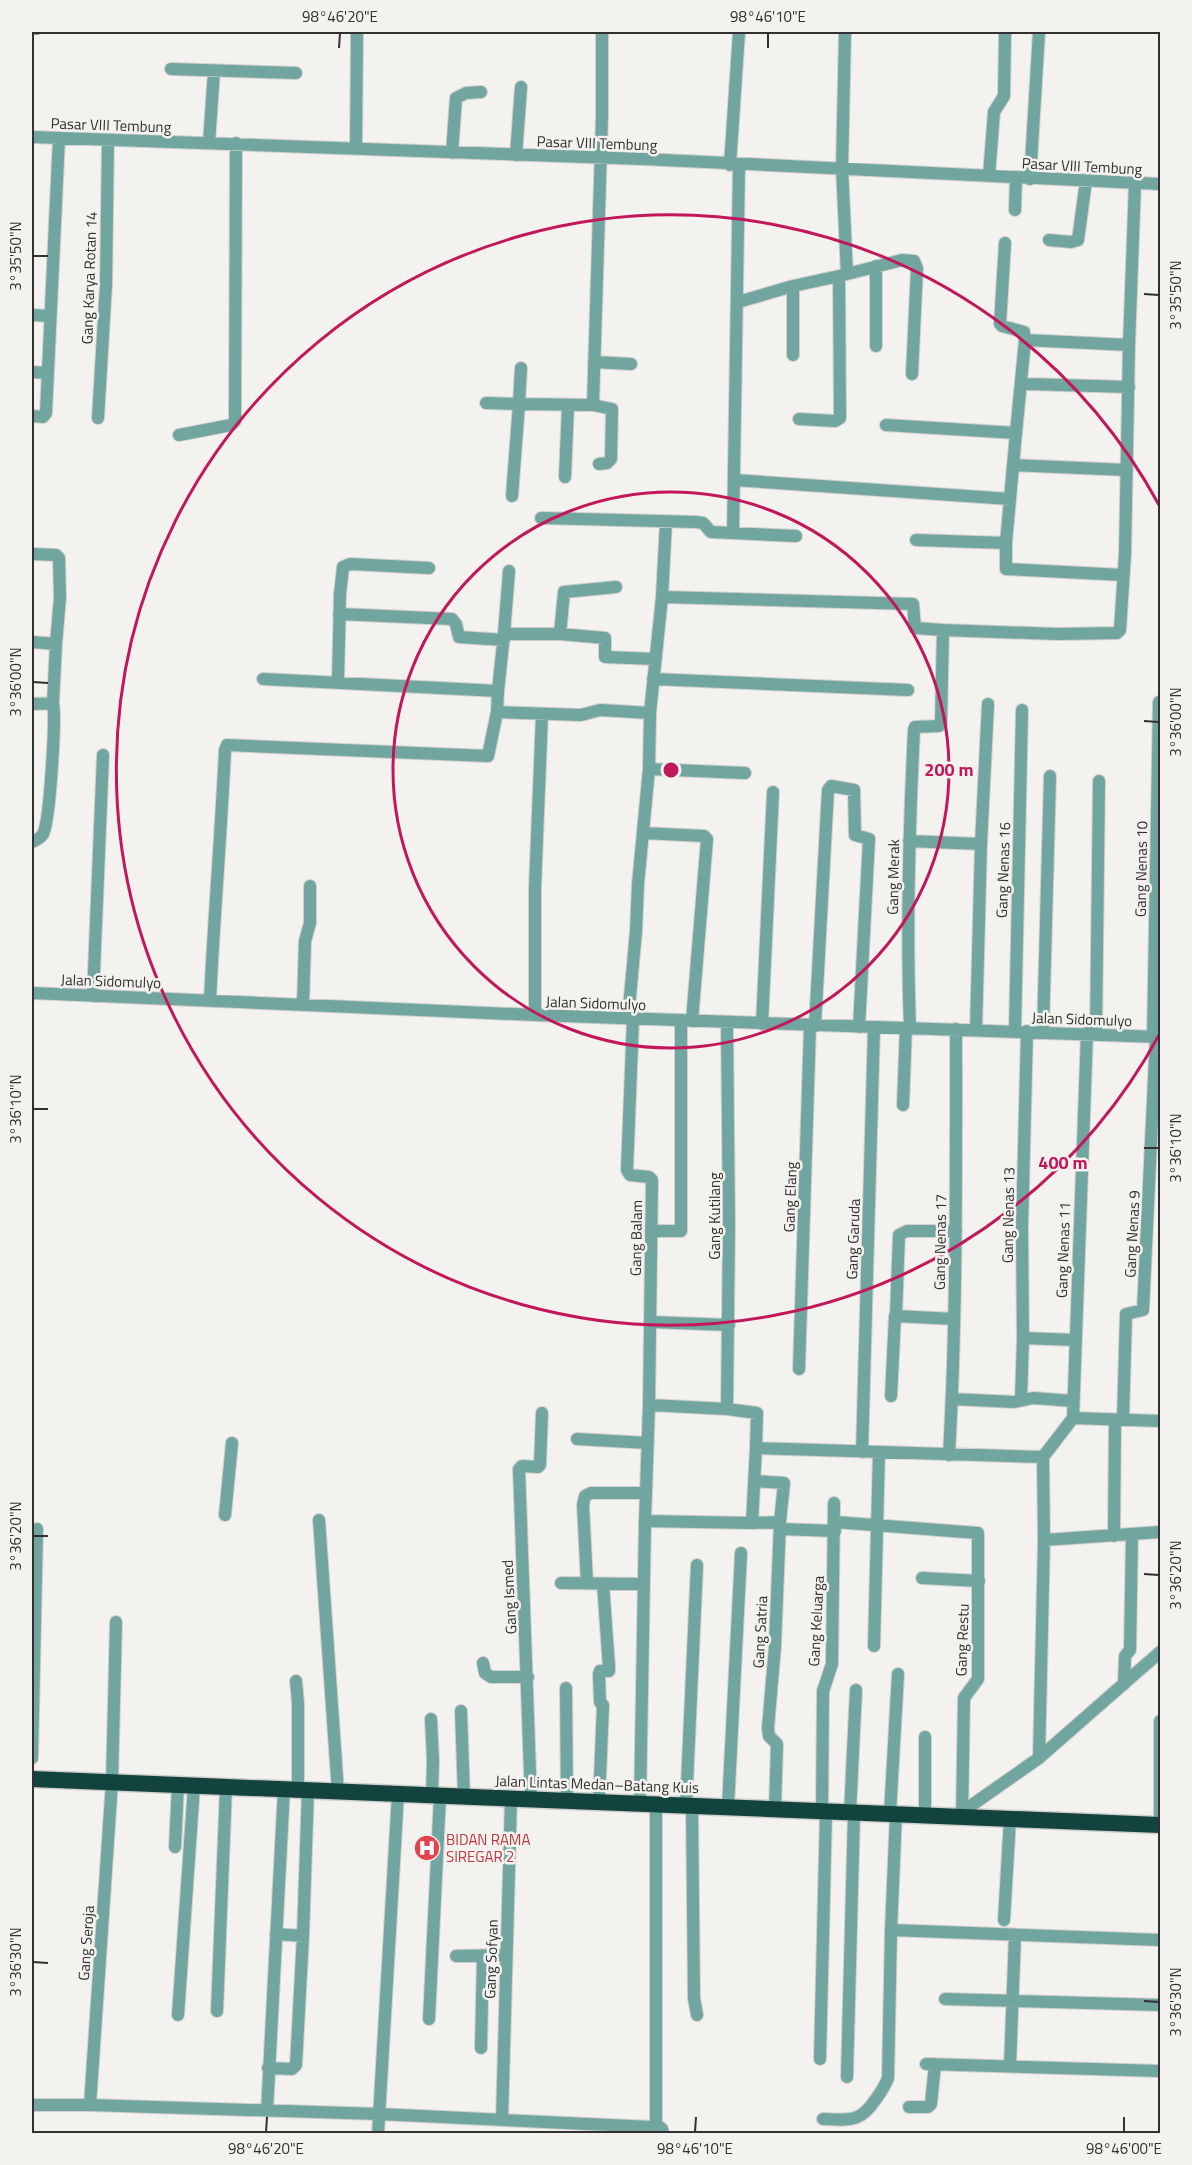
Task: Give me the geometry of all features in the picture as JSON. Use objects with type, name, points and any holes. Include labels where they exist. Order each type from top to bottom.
[{"type":"highway","name":"Jalan Lintas Medan–Batang Kuis","points":[[32,1779],[824,1812],[965,1815],[1007,1819],[1160,1825]]},
{"type":"street","points":[[356,148],[357,32]]},
{"type":"street","points":[[592,405],[602,32]]},
{"type":"street","points":[[733,533],[738,302],[735,165],[739,32]]},
{"type":"street","points":[[799,419],[835,421],[840,418],[845,32]]},
{"type":"street","points":[[989,176],[994,112],[1005,96],[1005,32]]},
{"type":"street","points":[[1030,178],[1039,32]]},
{"type":"street","points":[[171,69],[296,73]]},
{"type":"street","points":[[209,143],[214,71]]},
{"type":"street","points":[[516,155],[521,87]]},
{"type":"street","points":[[452,153],[456,98],[466,93],[481,92]]},
{"type":"street","name":"Pasar VIII Tembung","points":[[32,137],[236,143],[842,168],[1161,184]]},
{"type":"street","points":[[32,416],[45,415],[59,138]]},
{"type":"street","name":"Gang Karya Rotan 14","points":[[98,418],[106,285],[108,140]]},
{"type":"street","points":[[179,435],[229,425],[235,421],[236,143]]},
{"type":"street","points":[[1015,210],[1016,177]]},
{"type":"street","points":[[1049,240],[1071,242],[1078,240],[1086,181]]},
{"type":"street","points":[[662,597],[913,604],[915,628],[1057,634],[1117,633],[1120,630],[1124,575],[1135,183]]},
{"type":"street","points":[[1005,243],[1000,324],[1024,332],[1006,543],[1006,569],[1124,575]]},
{"type":"street","points":[[738,302],[876,266],[902,260],[914,261],[917,268],[912,374]]},
{"type":"street","points":[[876,266],[876,345]]},
{"type":"street","points":[[793,286],[793,355]]},
{"type":"street","points":[[32,315],[49,316]]},
{"type":"street","points":[[1024,340],[1129,345]]},
{"type":"street","points":[[594,362],[631,364]]},
{"type":"street","points":[[512,496],[521,368]]},
{"type":"street","points":[[32,372],[47,373]]},
{"type":"street","points":[[1028,384],[1129,387]]},
{"type":"street","points":[[486,403],[608,407],[612,411],[611,459],[607,464],[599,464]]},
{"type":"street","points":[[565,477],[568,406]]},
{"type":"street","points":[[886,425],[1016,433]]},
{"type":"street","points":[[1013,465],[1127,470]]},
{"type":"street","points":[[734,480],[1011,499]]},
{"type":"street","points":[[541,518],[703,523],[710,532],[796,536]]},
{"type":"street","points":[[631,1019],[649,769],[650,712],[662,597],[666,522]]},
{"type":"street","points":[[916,540],[1006,543]]},
{"type":"street","points":[[32,554],[56,555],[59,558],[60,597],[53,703],[53,742],[46,819],[42,835],[38,840],[32,842]]},
{"type":"street","points":[[338,682],[339,614],[345,565],[429,568]]},
{"type":"street","points":[[210,1000],[217,866],[227,746],[230,744],[488,756],[497,712],[509,571]]},
{"type":"street","points":[[560,634],[564,592],[616,587]]},
{"type":"street","points":[[339,614],[452,619],[456,624],[459,637],[560,634],[605,638],[605,657],[655,659]]},
{"type":"street","name":"Gang Merak","points":[[903,1105],[908,1027],[909,842],[915,727],[939,726],[941,723],[943,630]]},
{"type":"street","points":[[32,642],[56,644]]},
{"type":"street","points":[[263,679],[498,691]]},
{"type":"street","points":[[653,679],[908,690]]},
{"type":"street","name":"Gang Nenas 10","points":[[1156,1037],[1159,702]]},
{"type":"street","points":[[32,704],[53,703]]},
{"type":"street","points":[[976,1030],[981,844],[988,704]]},
{"type":"street","points":[[497,712],[581,715],[600,710],[650,712]]},
{"type":"street","name":"Gang Nenas 16","points":[[1021,1031],[1022,710]]},
{"type":"street","points":[[535,1015],[535,888],[542,714]]},
{"type":"street","points":[[93,996],[104,755]]},
{"type":"street","points":[[649,769],[745,773]]},
{"type":"street","points":[[1043,1032],[1050,776]]},
{"type":"street","name":"Gang Nenas 11","points":[[1073,1418],[1091,1034],[1099,781]]},
{"type":"street","name":"Gang Elang","points":[[799,1369],[813,1026],[829,788],[854,790],[855,835],[868,839],[860,1027]]},
{"type":"street","points":[[762,1024],[773,792]]},
{"type":"street","points":[[643,833],[704,836],[707,839],[686,1021],[681,1231],[651,1231]]},
{"type":"street","points":[[909,842],[981,844]]},
{"type":"street","points":[[303,1004],[305,941],[310,922],[310,886]]},
{"type":"street","name":"Jalan Sidomulyo","points":[[32,993],[727,1023],[908,1027],[1156,1037]]},
{"type":"street","name":"Gang Balam","points":[[631,1019],[627,1170],[630,1174],[651,1178],[651,1322],[644,1584],[648,1804],[660,2129]]},
{"type":"street","name":"Gang Kutilang","points":[[727,1023],[729,1325],[727,1409]]},
{"type":"street","name":"Gang Garuda","points":[[862,1452],[874,1028]]},
{"type":"street","name":"Gang Nenas 17","points":[[949,1455],[956,1231],[956,1029]]},
{"type":"street","name":"Gang Nenas 13","points":[[1021,1031],[1023,1338],[1021,1400]]},
{"type":"street","name":"Gang Nenas 9","points":[[1119,1420],[1126,1314],[1143,1310],[1156,1037]]},
{"type":"street","points":[[891,1396],[899,1235],[907,1231],[956,1231]]},
{"type":"street","points":[[896,1315],[954,1319]]},
{"type":"street","points":[[651,1322],[729,1325]]},
{"type":"street","points":[[1023,1338],[1075,1340]]},
{"type":"street","points":[[952,1399],[1014,1402],[1033,1398],[1073,1401]]},
{"type":"street","points":[[649,1405],[758,1413],[752,1523]]},
{"type":"street","name":"Gang Ismed","points":[[531,1800],[519,1469],[522,1466],[538,1467],[540,1465],[542,1413]]},
{"type":"street","points":[[1039,1758],[1044,1540],[1043,1457],[1073,1418],[1161,1421]]},
{"type":"street","points":[[1114,1536],[1119,1420]]},
{"type":"street","points":[[577,1439],[648,1443]]},
{"type":"street","points":[[225,1515],[232,1443]]},
{"type":"street","points":[[756,1448],[1043,1457]]},
{"type":"street","points":[[874,1646],[879,1452]]},
{"type":"street","name":"Gang Satria","points":[[754,1481],[784,1483],[768,1728],[769,1736],[777,1744],[775,1809]]},
{"type":"street","points":[[587,1583],[585,1496],[591,1493],[646,1493]]},
{"type":"street","name":"Gang Keluarga","points":[[820,2059],[824,1812],[823,1691],[832,1664],[834,1503]]},
{"type":"street","points":[[319,1520],[338,1792]]},
{"type":"street","points":[[645,1521],[835,1527],[878,1524]]},
{"type":"street","name":"Gang Restu","points":[[878,1524],[977,1532],[978,1678],[964,1698],[965,1815]]},
{"type":"street","points":[[32,1758],[37,1529]]},
{"type":"street","points":[[1044,1540],[1161,1532]]},
{"type":"street","points":[[1124,1684],[1125,1656],[1131,1650],[1132,1534]]},
{"type":"street","points":[[728,1807],[741,1553]]},
{"type":"street","points":[[697,2015],[694,1998],[689,1806],[698,1565]]},
{"type":"street","points":[[922,1578],[979,1581]]},
{"type":"street","points":[[561,1583],[644,1584]]},
{"type":"street","points":[[599,1802],[603,1705],[598,1696],[598,1674],[600,1671],[609,1671],[603,1584]]},
{"type":"street","name":"Gang Seroja","points":[[90,2105],[112,1782],[116,1622]]},
{"type":"street","points":[[965,1815],[1039,1758],[1161,1652]]},
{"type":"street","points":[[483,1662],[486,1673],[491,1677],[528,1677]]},
{"type":"street","points":[[823,2119],[848,2120],[861,2117],[885,2086],[888,2078],[898,1674]]},
{"type":"street","points":[[268,2068],[292,2069],[296,2065],[303,1936],[297,1790],[298,1703],[296,1682]]},
{"type":"street","points":[[566,1688],[567,1801]]},
{"type":"street","points":[[847,2077],[856,1690]]},
{"type":"street","points":[[461,1711],[464,1796]]},
{"type":"street","points":[[429,2019],[436,1795],[431,1719]]},
{"type":"street","points":[[1160,1825],[1161,1721]]},
{"type":"street","points":[[925,1737],[925,1815]]},
{"type":"street","points":[[175,1847],[186,1785]]},
{"type":"street","points":[[178,2015],[186,1785]]},
{"type":"street","points":[[217,2011],[226,1787]]},
{"type":"street","points":[[267,2111],[276,1934],[297,1790]]},
{"type":"street","points":[[378,2133],[398,1794]]},
{"type":"street","name":"Gang Sofyan","points":[[502,2120],[511,1798]]},
{"type":"street","points":[[1004,1920],[1007,1819]]},
{"type":"street","points":[[891,1930],[1161,1940]]},
{"type":"street","points":[[276,1934],[303,1936]]},
{"type":"street","points":[[1010,2066],[1014,1935]]},
{"type":"street","points":[[456,1956],[507,1956]]},
{"type":"street","points":[[481,2048],[483,1956]]},
{"type":"street","points":[[945,1999],[1161,2005]]},
{"type":"street","points":[[909,2107],[930,2106],[930,2064],[1161,2071]]},
{"type":"street","points":[[32,2105],[379,2114],[660,2129]]},
{"type":"railway","points":[[32,32],[38,32]]},
{"type":"place","name":"BIDAN RAMA SIREGAR 2","points":[[427,1848]]}]
